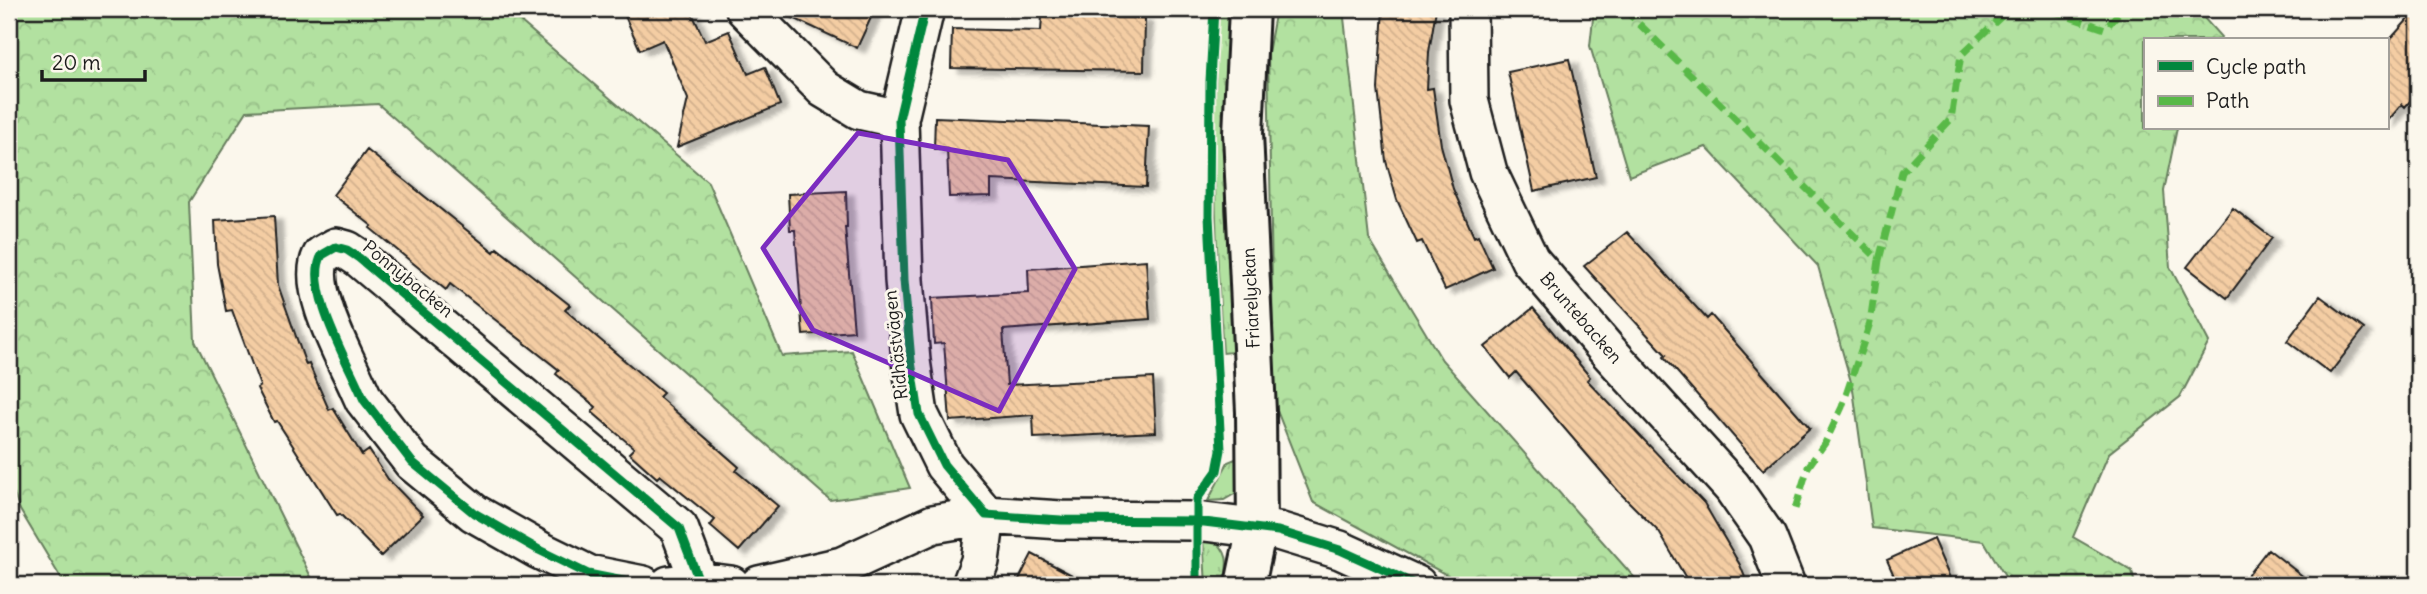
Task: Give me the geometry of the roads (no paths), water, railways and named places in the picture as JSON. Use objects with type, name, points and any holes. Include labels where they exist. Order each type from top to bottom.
[{"type":"street","points":[[746,9],[824,89],[859,110],[899,119]]},
{"type":"street","name":"Ridhästvägen","points":[[925,9],[899,119],[904,279],[911,361],[919,414],[944,465],[986,515]]},
{"type":"street","name":"Friarelyckan","points":[[1245,585],[1257,528],[1256,412],[1243,133],[1249,9]]},
{"type":"street","name":"Bruntebacken","points":[[1468,9],[1469,100],[1488,172],[1530,260],[1608,351],[1732,487],[1767,537],[1786,585]]},
{"type":"street","name":"Ponnybacken","points":[[643,585],[588,574],[539,550],[474,513],[412,461],[364,400],[359,389],[320,293],[317,272],[323,255],[336,247],[359,258],[679,528],[700,584]]},
{"type":"street","points":[[971,585],[980,561],[986,515]]},
{"type":"street","points":[[759,585],[842,566],[933,524],[986,515],[1061,520],[1196,522],[1257,528],[1304,537],[1340,550],[1417,585]]}]
